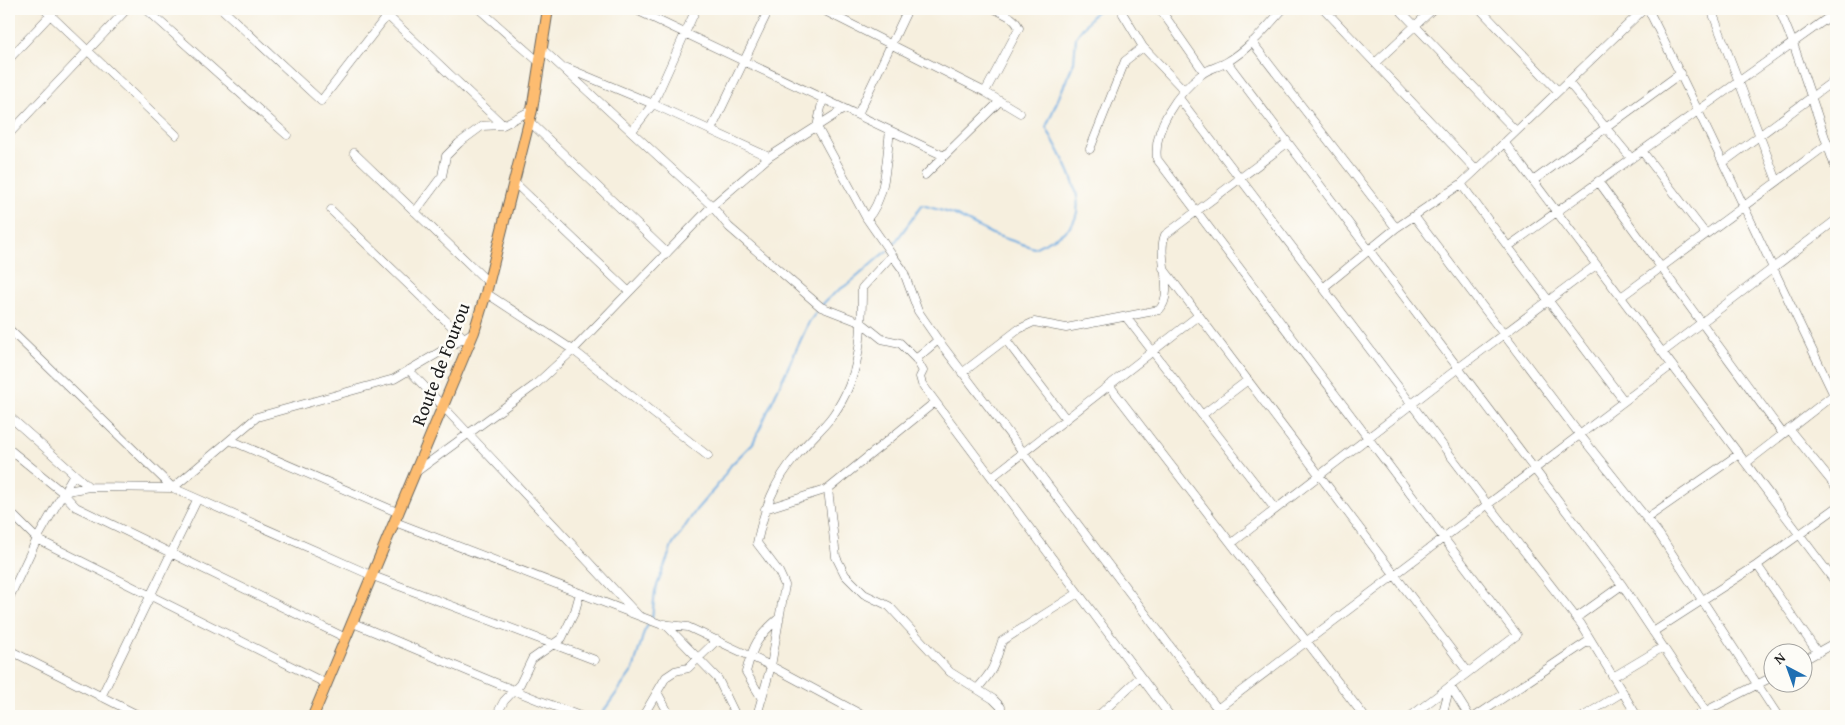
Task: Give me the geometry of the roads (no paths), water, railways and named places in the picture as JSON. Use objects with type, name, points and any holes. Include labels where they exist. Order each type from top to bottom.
[{"type":"main road","name":"Route de Fourou","points":[[313,716],[444,407],[467,340],[474,332],[486,293],[532,110],[548,9]]},
{"type":"street","points":[[44,9],[53,12],[88,51],[176,135]]},
{"type":"street","points":[[9,134],[127,9]]},
{"type":"street","points":[[146,9],[287,135]]},
{"type":"street","points":[[222,9],[321,101],[389,12],[504,125]]},
{"type":"street","points":[[479,9],[539,62]]},
{"type":"street","points":[[634,9],[944,156]]},
{"type":"street","points":[[632,131],[653,104],[696,9]]},
{"type":"street","points":[[711,130],[769,9]]},
{"type":"street","points":[[820,9],[985,92],[1020,113]]},
{"type":"street","points":[[858,114],[908,9]]},
{"type":"street","points":[[985,92],[1019,28],[1017,22],[1011,17],[995,9]]},
{"type":"street","points":[[1160,9],[1204,72]]},
{"type":"street","points":[[1283,9],[1252,42],[1227,62],[1204,72],[1184,90],[1164,123],[1155,145],[1156,159],[1517,635],[1411,716]]},
{"type":"street","points":[[1324,9],[1476,170]]},
{"type":"street","points":[[1399,9],[1516,131]]},
{"type":"street","points":[[1375,63],[1433,9]]},
{"type":"street","points":[[1480,9],[1558,91]]},
{"type":"street","points":[[1323,288],[1396,228],[1461,184],[1644,9]]},
{"type":"street","points":[[1648,9],[1700,110],[1772,268],[1835,394],[1746,463]]},
{"type":"street","points":[[1711,9],[1777,180]]},
{"type":"street","points":[[1779,9],[1793,43],[1836,170]]},
{"type":"street","points":[[9,59],[53,12]]},
{"type":"street","points":[[1509,246],[1555,211],[1836,12]]},
{"type":"street","points":[[1123,14],[1143,47],[1184,90]]},
{"type":"street","points":[[1252,42],[1396,228]]},
{"type":"street","points":[[1090,149],[1125,61],[1143,47]]},
{"type":"street","points":[[541,48],[712,206],[729,227],[821,307],[862,323],[882,339],[900,343],[916,359],[923,371],[920,377],[922,384],[1170,716]]},
{"type":"street","points":[[1227,62],[1533,471],[1622,585],[1708,713]]},
{"type":"street","points":[[561,66],[653,104],[769,157]]},
{"type":"street","points":[[1533,180],[1681,73]]},
{"type":"street","points":[[1724,162],[1836,79]]},
{"type":"street","points":[[1568,82],[1631,158]]},
{"type":"street","points":[[823,98],[817,126],[867,219],[903,270],[918,311],[962,373],[1223,716]]},
{"type":"street","points":[[1179,98],[1576,618],[1638,716]]},
{"type":"street","points":[[925,175],[1000,101]]},
{"type":"street","points":[[416,472],[535,384],[573,350],[712,206],[769,157],[844,109]]},
{"type":"street","points":[[415,212],[442,176],[446,156],[459,143],[482,126],[504,125],[532,110]]},
{"type":"street","points":[[529,121],[667,252]]},
{"type":"street","points":[[867,219],[875,210],[880,196],[890,130]]},
{"type":"street","points":[[1504,142],[1836,583]]},
{"type":"street","points":[[962,373],[1034,322],[1066,328],[1159,310],[1164,305],[1161,245],[1165,235],[1287,143]]},
{"type":"street","points":[[1621,297],[1705,233],[1828,144]]},
{"type":"street","points":[[1642,151],[1705,233]]},
{"type":"street","points":[[354,153],[488,283]]},
{"type":"street","points":[[1598,181],[1701,323],[1786,431],[1836,487]]},
{"type":"street","points":[[514,182],[628,292]]},
{"type":"street","points":[[1461,184],[1624,401]]},
{"type":"street","points":[[62,492],[89,486],[174,488],[257,417],[394,378],[467,340],[331,210]]},
{"type":"street","points":[[1414,216],[1580,435],[1647,518],[1778,716]]},
{"type":"street","points":[[1662,352],[1836,220]]},
{"type":"street","points":[[758,715],[771,666],[785,585],[757,543],[765,509],[779,477],[833,415],[848,388],[860,350],[862,288],[892,255]]},
{"type":"street","points":[[1232,543],[1411,404],[1596,265]]},
{"type":"street","points":[[1163,268],[1468,672]]},
{"type":"street","points":[[486,293],[573,350],[708,456]]},
{"type":"street","points":[[992,477],[1199,315]]},
{"type":"street","points":[[1126,317],[1276,509]]},
{"type":"street","points":[[9,330],[174,488],[197,500],[373,576],[595,660]]},
{"type":"street","points":[[916,359],[938,340]]},
{"type":"street","points":[[1006,340],[1066,419]]},
{"type":"street","points":[[1208,716],[1672,364]]},
{"type":"street","points":[[409,370],[643,617]]},
{"type":"street","points":[[1202,415],[1248,380]]},
{"type":"street","points":[[1109,385],[1364,716]]},
{"type":"street","points":[[765,509],[828,489],[936,402]]},
{"type":"street","points":[[9,416],[89,486]]},
{"type":"street","points":[[230,440],[397,517],[580,593],[655,622],[688,627],[771,666],[864,716]]},
{"type":"street","points":[[9,449],[62,492],[76,507],[346,638]]},
{"type":"street","points":[[1647,518],[1739,454]]},
{"type":"street","points":[[9,598],[10,589],[62,492],[74,474]]},
{"type":"street","points":[[828,489],[836,557],[846,575],[864,594],[889,606],[950,672],[1001,707],[1000,716]]},
{"type":"street","points":[[101,697],[197,500]]},
{"type":"street","points":[[1653,632],[1757,565],[1836,508]]},
{"type":"street","points":[[9,511],[37,539],[327,684]]},
{"type":"street","points":[[1757,565],[1818,652]]},
{"type":"street","points":[[1576,618],[1622,585]]},
{"type":"street","points":[[496,716],[504,701],[520,684],[532,659],[562,638],[571,621],[580,593]]},
{"type":"street","points":[[977,689],[992,671],[998,659],[1002,641],[1078,593]]},
{"type":"street","points":[[762,700],[746,672],[754,646],[764,632],[780,618]]},
{"type":"street","points":[[353,623],[457,666],[513,692],[580,716]]},
{"type":"street","points":[[665,624],[718,679],[736,716]]},
{"type":"street","points":[[643,716],[666,677],[675,671],[688,668],[699,660],[717,640]]},
{"type":"street","points":[[1476,716],[1590,640]]},
{"type":"street","points":[[1812,655],[1836,642]]},
{"type":"street","points":[[1614,677],[1663,647]]},
{"type":"street","points":[[9,650],[140,716]]},
{"type":"street","points":[[1098,716],[1140,677]]},
{"type":"street","points":[[1696,716],[1708,713],[1762,683]]},
{"type":"street","points":[[1442,716],[1450,686]]},
{"type":"street","points":[[1450,686],[1469,716]]},
{"type":"street","points":[[657,692],[670,716]]},
{"type":"street","points":[[1584,716],[1622,692]]},
{"type":"waterway","points":[[891,248],[922,205],[953,214],[992,234],[1034,248],[1057,237],[1069,228],[1076,217],[1078,205],[1076,191],[1065,163],[1046,127],[1074,62],[1076,37],[1095,12],[1102,9]]},
{"type":"waterway","points":[[822,305],[887,251]]},
{"type":"waterway","points":[[652,619],[655,591],[672,546],[696,510],[717,486],[731,465],[753,443],[809,322],[819,309]]},
{"type":"waterway","points":[[600,716],[633,670],[644,632],[649,623]]}]
